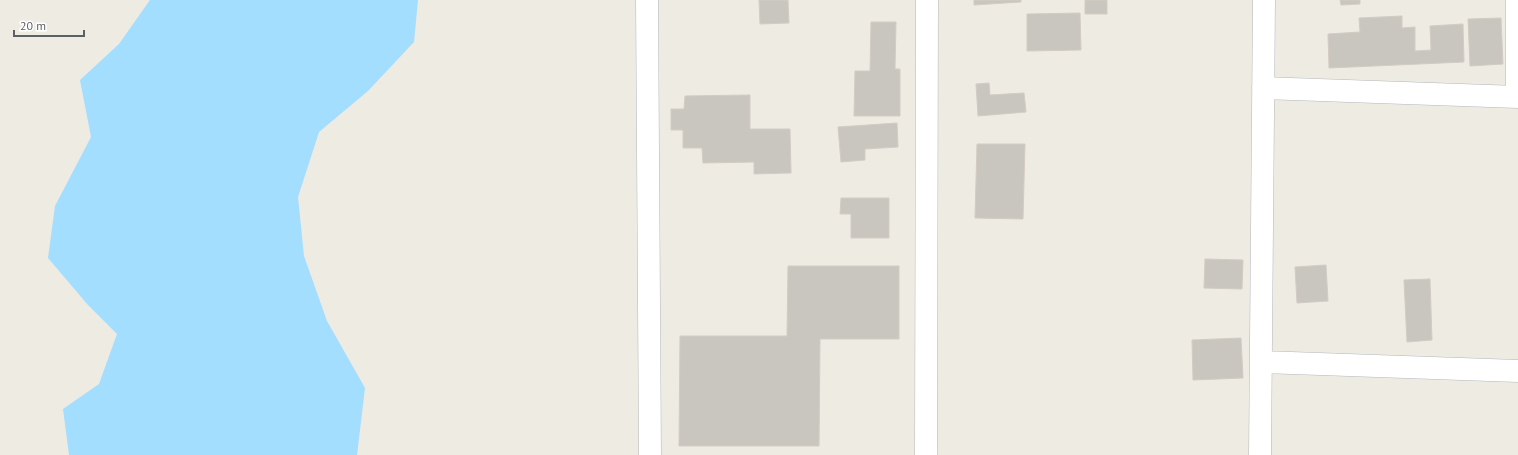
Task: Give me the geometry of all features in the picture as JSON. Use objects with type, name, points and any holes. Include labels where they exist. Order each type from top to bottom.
[{"type":"street","points":[[648,0],[650,455]]},
{"type":"street","points":[[926,455],[927,0]]},
{"type":"street","points":[[1260,455],[1264,0]]},
{"type":"street","points":[[1263,88],[1517,96],[1517,0]]},
{"type":"street","points":[[1262,362],[1518,371]]},
{"type":"water","points":[[150,0],[418,0],[414,42],[368,91],[319,132],[298,197],[304,256],[327,321],[365,388],[357,455],[69,455],[63,409],[99,384],[117,334],[88,305],[48,258],[55,206],[91,137],[80,80],[119,44]]},
{"type":"building","points":[[759,0],[788,0],[789,23],[760,24]]},
{"type":"building","points":[[974,0],[1021,0],[1021,2],[974,5]]},
{"type":"building","points":[[1085,0],[1107,0],[1107,14],[1085,14]]},
{"type":"building","points":[[1340,0],[1360,0],[1360,4],[1341,5]]},
{"type":"building","points":[[1080,13],[1081,50],[1027,51],[1027,14]]},
{"type":"building","points":[[1402,16],[1402,28],[1415,27],[1415,51],[1431,50],[1430,26],[1463,24],[1464,62],[1329,68],[1328,34],[1360,32],[1359,18]]},
{"type":"building","points":[[1501,18],[1503,64],[1470,66],[1468,19]]},
{"type":"building","points":[[871,22],[896,22],[895,69],[900,69],[900,116],[854,116],[855,71],[870,71]]},
{"type":"building","points":[[989,83],[990,95],[1024,93],[1026,112],[978,116],[976,84]]},
{"type":"building","points":[[750,95],[750,129],[790,129],[791,173],[754,174],[754,162],[703,163],[702,148],[683,148],[683,130],[671,130],[671,109],[684,109],[685,96]]},
{"type":"building","points":[[897,123],[898,147],[865,149],[865,160],[841,162],[838,127]]},
{"type":"building","points":[[977,144],[1025,144],[1023,219],[975,218]]},
{"type":"building","points":[[841,198],[889,198],[889,238],[851,238],[851,214],[840,214]]},
{"type":"building","points":[[1205,259],[1243,260],[1242,289],[1204,288]]},
{"type":"building","points":[[1326,265],[1328,301],[1297,303],[1295,267]]},
{"type":"building","points":[[788,266],[899,266],[899,339],[820,339],[819,446],[679,446],[680,336],[787,336]]},
{"type":"building","points":[[1430,279],[1432,340],[1407,342],[1404,280]]},
{"type":"building","points":[[1241,338],[1243,378],[1193,380],[1192,340]]}]
